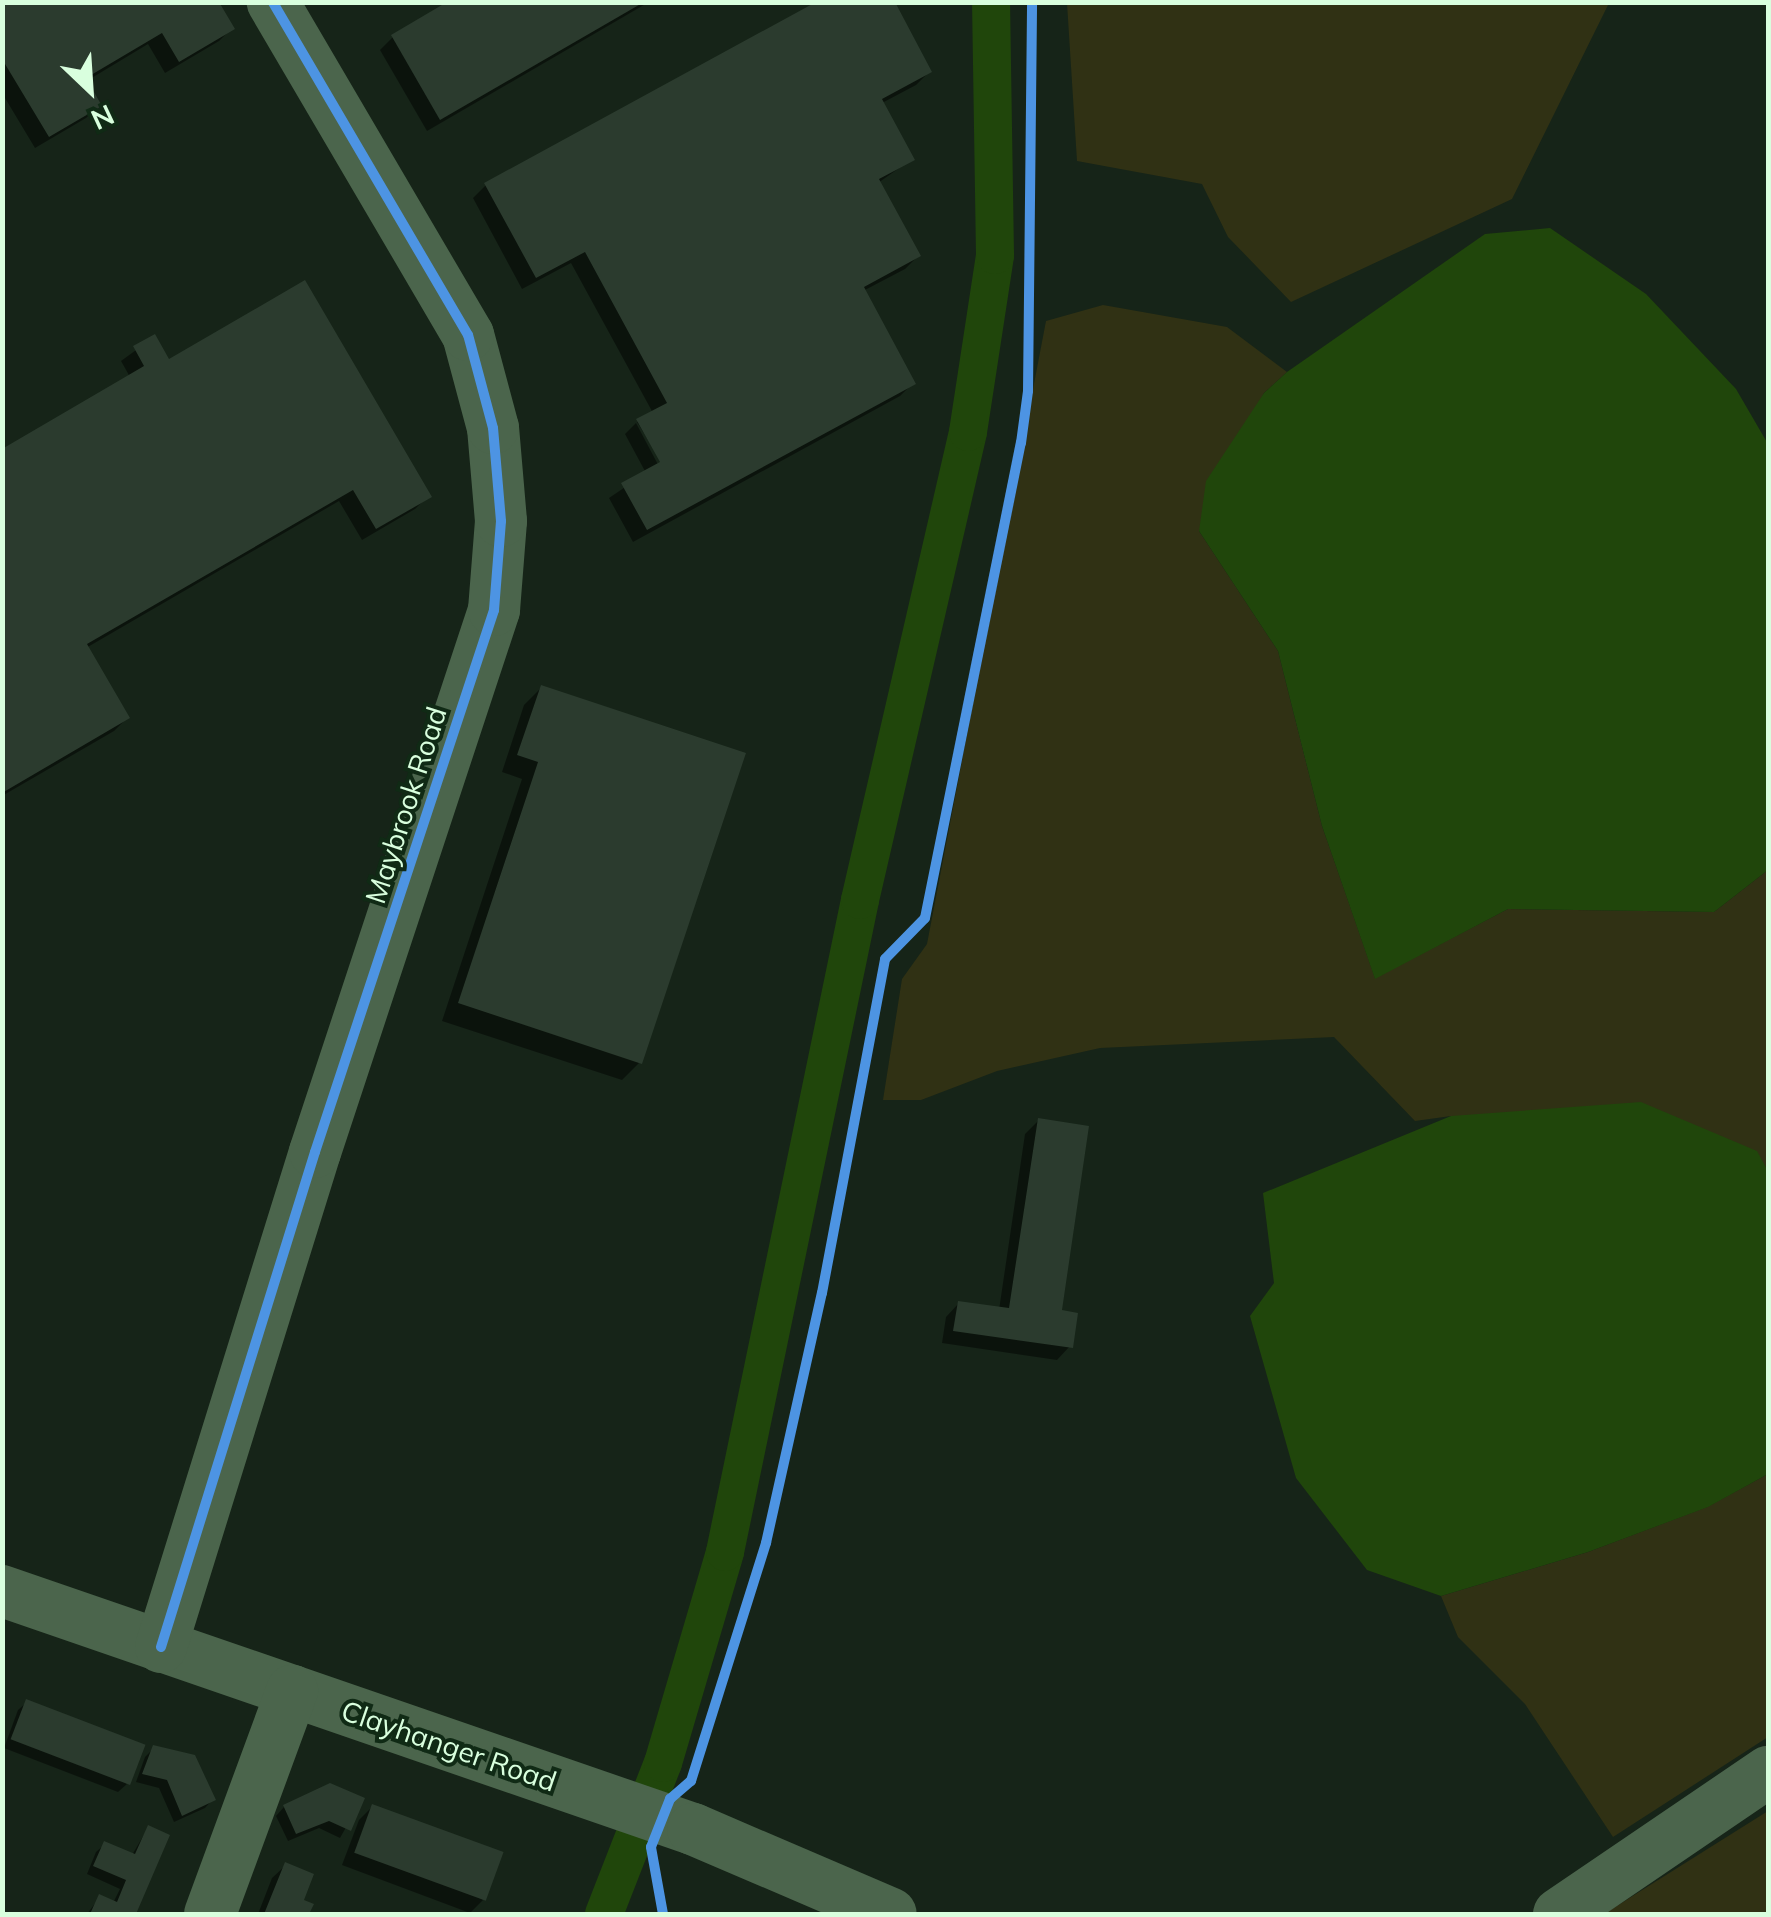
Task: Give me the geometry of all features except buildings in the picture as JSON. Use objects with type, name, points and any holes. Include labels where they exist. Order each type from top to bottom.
[{"type":"street","name":"Maybrook Road","points":[[161,1647],[321,1134],[494,610],[501,521],[493,428],[468,335],[273,2]]},
{"type":"street","name":"Clayhanger Road","points":[[2,1590],[693,1829],[891,1914]]},
{"type":"street","points":[[210,1914],[292,1691]]},
{"type":"street","points":[[1559,1914],[1768,1772]]},
{"type":"shaded area","points":[[1067,2],[1609,3],[1512,199],[1291,302],[1228,237],[1202,184],[1077,161]]},
{"type":"shaded area","points":[[1550,228],[1646,294],[1736,389],[1768,444],[1768,870],[1714,912],[1508,909],[1375,979],[1322,826],[1278,651],[1199,531],[1206,481],[1264,393],[1287,372],[1485,234]]},
{"type":"shaded area","points":[[1103,305],[1227,327],[1287,372],[1264,393],[1199,531],[1278,651],[1322,826],[1375,978],[1508,909],[1714,912],[1768,870],[1768,1171],[1756,1151],[1451,1116],[1415,1121],[1334,1037],[1100,1048],[997,1071],[921,1100],[883,1100],[902,979],[927,944],[1046,321]]},
{"type":"shaded area","points":[[1641,1102],[1757,1151],[1768,1171],[1768,1474],[1708,1507],[1588,1552],[1441,1596],[1367,1570],[1296,1478],[1250,1316],[1274,1283],[1263,1193],[1451,1116]]},
{"type":"shaded area","points":[[1768,1474],[1768,1737],[1613,1837],[1525,1704],[1458,1637],[1441,1596],[1588,1552],[1707,1507]]},
{"type":"shaded area","points":[[1768,1811],[1768,1914],[1604,1914]]},
{"type":"waterway","points":[[604,1914],[663,1763],[725,1552],[860,900],[968,432],[995,255],[991,2]]},
{"type":"cycle path","points":[[161,1647],[315,1152],[494,610],[501,521],[493,428],[468,335],[273,2]]},
{"type":"cycle path","points":[[663,1914],[651,1847],[670,1799],[691,1781],[766,1543],[822,1293],[885,959],[925,918],[1021,443],[1028,391],[1032,2]]}]
